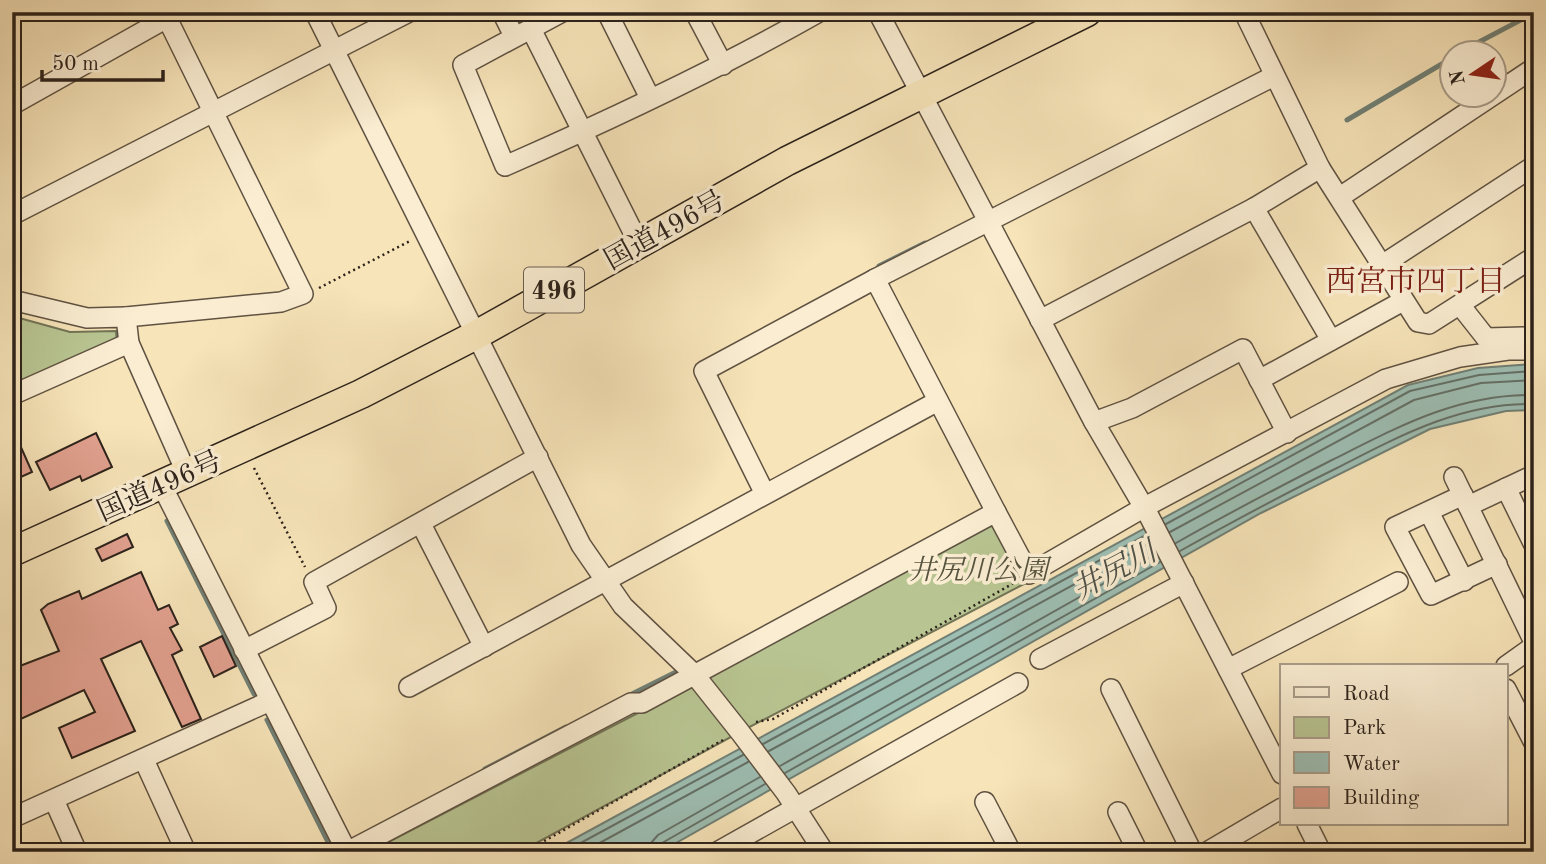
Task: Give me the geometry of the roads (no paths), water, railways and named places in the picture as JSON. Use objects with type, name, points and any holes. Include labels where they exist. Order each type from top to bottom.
[{"type":"highway","name":"国道496号","points":[[12,552],[361,394],[476,335],[638,242],[788,161],[1087,12]]},
{"type":"street","points":[[315,12],[476,335],[603,581],[646,632],[694,674],[791,801],[824,852]]},
{"type":"street","points":[[12,215],[409,12]]},
{"type":"street","points":[[502,12],[523,33],[581,132],[638,242]]},
{"type":"street","points":[[562,12],[463,65],[505,166],[723,65],[789,20],[819,12]]},
{"type":"street","points":[[607,12],[650,98]]},
{"type":"street","points":[[695,12],[723,65]]},
{"type":"street","points":[[878,12],[990,220],[1094,422],[1182,579],[1280,770]]},
{"type":"street","points":[[1244,12],[1320,168],[1418,323],[1429,324],[1534,257]]},
{"type":"street","points":[[12,105],[166,15],[303,294],[281,302],[127,317],[87,318],[13,298]]},
{"type":"street","points":[[1339,197],[1534,68]]},
{"type":"street","points":[[765,494],[704,371],[875,279],[1273,76]]},
{"type":"street","points":[[1382,265],[1534,166]]},
{"type":"street","points":[[1040,320],[1254,208],[1320,168]]},
{"type":"street","points":[[1254,208],[1331,340]]},
{"type":"street","points":[[875,279],[1029,574],[1386,379],[1460,357],[1508,350],[1534,350]]},
{"type":"street","points":[[1259,380],[1403,301]]},
{"type":"street","points":[[1460,305],[1486,338],[1534,337]]},
{"type":"street","points":[[127,317],[130,343],[174,478],[244,650],[347,852],[631,703],[642,704],[996,512]]},
{"type":"street","points":[[12,395],[130,343]]},
{"type":"street","points":[[1094,422],[1132,408],[1243,349],[1287,433]]},
{"type":"street","points":[[409,687],[938,401]]},
{"type":"street","points":[[244,650],[326,608],[314,582],[538,457]]},
{"type":"street","points":[[1497,564],[1431,595],[1395,527],[1429,512],[1506,488],[1534,475]]},
{"type":"street","points":[[1454,477],[1534,644],[1508,664]]},
{"type":"street","points":[[1506,488],[1534,545]]},
{"type":"street","points":[[1429,512],[1464,581]]},
{"type":"street","points":[[421,524],[484,647]]},
{"type":"street","points":[[1040,659],[1182,579]]},
{"type":"street","points":[[1228,669],[1398,582]]},
{"type":"street","points":[[717,852],[791,801],[1018,683]]},
{"type":"street","points":[[1111,689],[1192,852]]},
{"type":"street","points":[[1508,693],[1534,743]]},
{"type":"street","points":[[12,818],[270,701]]},
{"type":"street","points":[[144,760],[187,852]]},
{"type":"street","points":[[54,800],[77,852]]},
{"type":"street","points":[[985,802],[1011,852]]},
{"type":"street","points":[[1207,852],[1280,809]]},
{"type":"street","points":[[1118,812],[1138,852]]},
{"type":"street","points":[[1308,826],[1321,852]]},
{"type":"water","name":"井尻川","points":[[1534,364],[1534,410],[1506,411],[1430,429],[1261,513],[660,852],[550,852],[1408,385],[1478,368]]},
{"type":"waterway","points":[[1487,38],[1534,13]]},
{"type":"waterway","points":[[1347,120],[1438,66]]},
{"type":"waterway","points":[[881,271],[879,266],[925,243]]},
{"type":"waterway","points":[[167,521],[254,694]]},
{"type":"waterway","points":[[628,696],[682,669]]},
{"type":"waterway","points":[[267,720],[332,850],[340,846]]},
{"type":"waterway","points":[[485,769],[566,727]]},
{"type":"district","name":"西宮市四丁目","points":[[1416,281]]},
{"type":"park label","name":"井尻川公園","points":[[978,569]]}]
